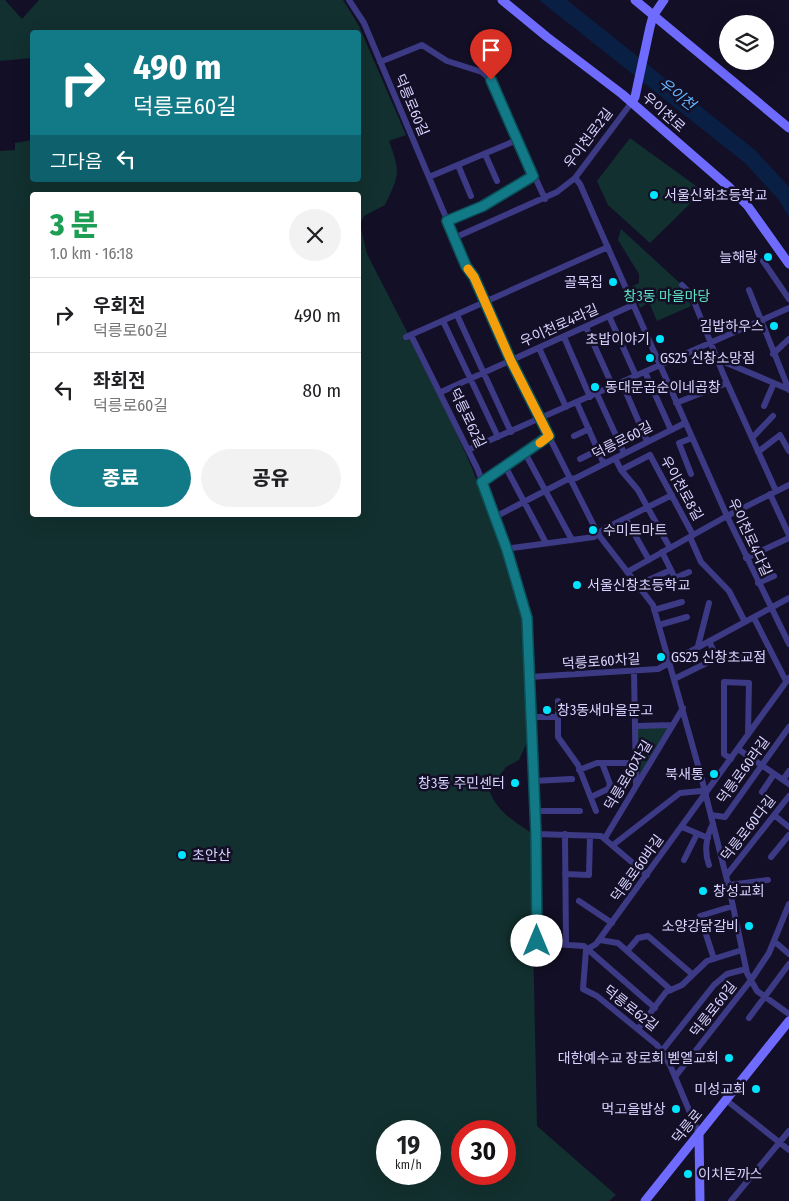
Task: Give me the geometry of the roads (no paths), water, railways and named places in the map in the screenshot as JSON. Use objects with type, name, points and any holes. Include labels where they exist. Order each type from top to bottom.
[{"type":"street","name":"덕릉로60길","points":[[350,0],[364,23],[454,238],[511,361],[598,534],[654,610],[670,661],[706,794],[729,884],[746,969],[757,991],[789,1014]]},
{"type":"street","name":"우이천로","points":[[502,0],[632,102],[748,205],[789,264]]},
{"type":"street","points":[[635,0],[789,128]]},
{"type":"street","points":[[632,102],[653,16],[664,0]]},
{"type":"street","points":[[380,62],[422,45],[447,61],[482,72],[491,80],[545,199]]},
{"type":"street","name":"우이천로2길","points":[[454,238],[545,199],[575,178],[632,102]]},
{"type":"street","points":[[429,177],[518,140]]},
{"type":"street","points":[[485,154],[497,181]]},
{"type":"street","points":[[458,165],[471,196]]},
{"type":"street","points":[[447,221],[483,206],[533,176]]},
{"type":"street","points":[[575,178],[580,184],[660,366]]},
{"type":"street","points":[[498,437],[443,321],[608,247]]},
{"type":"street","points":[[763,261],[789,299]]},
{"type":"street","points":[[682,285],[691,294],[710,343],[758,452],[789,536],[746,558]]},
{"type":"street","points":[[749,290],[762,320],[763,331],[789,390]]},
{"type":"street","name":"우이천로4라길","points":[[441,392],[633,305]]},
{"type":"street","points":[[470,449],[789,308]]},
{"type":"street","points":[[457,315],[511,432]]},
{"type":"street","points":[[609,316],[636,376]]},
{"type":"street","name":"덕릉로62길","points":[[443,321],[408,336],[441,392],[470,449],[507,550],[527,618],[536,834],[537,943],[584,946],[586,950],[583,989],[597,996],[657,1045],[675,1077],[699,1134]]},
{"type":"street","points":[[586,327],[613,387]]},
{"type":"street","points":[[564,337],[590,397]]},
{"type":"street","points":[[773,354],[789,338]]},
{"type":"street","points":[[539,348],[566,407]]},
{"type":"street","points":[[717,359],[789,390]]},
{"type":"street","name":"우이천로4다길","points":[[660,366],[726,516],[789,644]]},
{"type":"street","points":[[645,372],[671,430]]},
{"type":"street","points":[[622,383],[648,441]]},
{"type":"street","points":[[676,403],[727,383]]},
{"type":"street","points":[[764,406],[774,383]]},
{"type":"street","points":[[597,394],[624,453]]},
{"type":"street","points":[[577,403],[604,464]]},
{"type":"street","points":[[752,438],[773,416]]},
{"type":"street","name":"덕릉로60길","points":[[495,517],[546,490],[604,464],[685,423]]},
{"type":"street","points":[[574,436],[589,429]]},
{"type":"street","points":[[758,452],[780,435],[789,451]]},
{"type":"street","points":[[482,482],[549,436]]},
{"type":"street","points":[[691,474],[679,443],[692,438]]},
{"type":"street","points":[[580,459],[598,450]]},
{"type":"street","points":[[525,453],[572,540]]},
{"type":"street","name":"우이천로8길","points":[[621,470],[650,455],[692,536],[701,562],[729,591],[745,622]]},
{"type":"street","points":[[615,458],[621,470],[638,490],[670,548]]},
{"type":"street","points":[[505,466],[546,543]]},
{"type":"street","name":"우이천로8길","points":[[627,572],[726,516],[789,485]]},
{"type":"street","points":[[507,550],[594,537],[672,496]]},
{"type":"street","points":[[626,519],[648,560]]},
{"type":"street","points":[[662,552],[675,578],[689,572]]},
{"type":"street","points":[[637,585],[671,570]]},
{"type":"street","points":[[758,583],[774,576]]},
{"type":"street","name":"덕릉로60차길","points":[[530,677],[658,669],[789,598]]},
{"type":"street","points":[[654,610],[682,602]]},
{"type":"street","points":[[698,646],[709,603]]},
{"type":"street","points":[[659,625],[687,617]]},
{"type":"street","points":[[754,618],[788,680]]},
{"type":"street","points":[[709,640],[717,658]]},
{"type":"street","points":[[674,678],[717,658],[748,658]]},
{"type":"street","points":[[634,671],[637,726],[636,786]]},
{"type":"street","name":"덕릉로60바길","points":[[586,950],[600,940],[612,924],[788,680]]},
{"type":"street","points":[[731,759],[724,754],[724,682],[748,683],[748,735]]},
{"type":"street","points":[[558,701],[558,737],[580,770],[596,811]]},
{"type":"street","name":"덕릉로60자길","points":[[605,838],[682,708]]},
{"type":"street","points":[[531,717],[558,717]]},
{"type":"street","name":"덕릉로60자길","points":[[637,726],[672,726]]},
{"type":"street","name":"덕릉로60라길","points":[[711,815],[725,817],[789,727]]},
{"type":"street","name":"덕릉로60다길","points":[[738,749],[789,784]]},
{"type":"street","points":[[580,770],[602,763],[636,763]]},
{"type":"street","points":[[591,797],[608,789],[610,784],[602,763]]},
{"type":"street","name":"덕릉로60다길","points":[[783,780],[789,771]]},
{"type":"street","name":"덕릉로60다길","points":[[762,792],[774,774]]},
{"type":"street","points":[[533,781],[572,780]]},
{"type":"street","points":[[613,845],[680,793],[701,791],[706,794]]},
{"type":"street","name":"덕릉로60다길","points":[[726,876],[789,796]]},
{"type":"street","points":[[534,811],[580,811]]},
{"type":"street","points":[[774,815],[789,827]]},
{"type":"street","points":[[709,865],[706,857],[708,838],[713,824]]},
{"type":"street","name":"덕릉로60바길","points":[[682,828],[708,838]]},
{"type":"street","points":[[536,834],[565,834],[605,838],[647,875]]},
{"type":"street","points":[[565,834],[566,945]]},
{"type":"street","points":[[684,860],[697,834]]},
{"type":"street","points":[[771,857],[789,835]]},
{"type":"street","points":[[565,874],[589,875],[590,836]]},
{"type":"street","points":[[729,884],[768,880]]},
{"type":"street","points":[[579,901],[612,924]]},
{"type":"street","points":[[751,980],[774,941],[789,904]]},
{"type":"street","points":[[714,959],[700,916],[733,906]]},
{"type":"street","points":[[783,919],[789,925]]},
{"type":"street","points":[[627,951],[638,938],[648,936],[692,974]]},
{"type":"street","points":[[600,940],[618,943],[671,990]]},
{"type":"street","points":[[774,941],[789,954]]},
{"type":"street","points":[[586,950],[655,1008]]},
{"type":"street","points":[[638,1029],[666,992],[682,985],[707,962],[742,950]]},
{"type":"street","points":[[749,1018],[789,964]]},
{"type":"street","name":"덕릉로60길","points":[[661,1052],[714,985],[727,974],[746,969]]},
{"type":"street","name":"덕릉로60길","points":[[675,1077],[751,980]]},
{"type":"street","name":"덕릉로","points":[[645,1201],[789,1021]]},
{"type":"street","points":[[726,1100],[789,1150]]},
{"type":"street","points":[[731,1201],[789,1131]]},
{"type":"street","points":[[699,1134],[700,1201]]},
{"type":"street","points":[[680,1158],[692,1158],[699,1164]]},
{"type":"water","name":"우이천","points":[[539,0],[567,0],[755,150],[789,187],[789,217],[778,199],[745,163]]},
{"type":"place","name":"서울신화초등학교","points":[[654,195]]},
{"type":"place","name":"늘해랑","points":[[768,257]]},
{"type":"place","name":"골목집","points":[[613,282]]},
{"type":"place","name":"김밥하우스","points":[[774,326]]},
{"type":"place","name":"초밥이야기","points":[[660,339]]},
{"type":"place","name":"GS25 신창소망점","points":[[650,358]]},
{"type":"place","name":"동대문곱순이네곱창","points":[[595,387]]},
{"type":"place","name":"수미트마트","points":[[593,530]]},
{"type":"place","name":"서울신창초등학교","points":[[577,585]]},
{"type":"place","name":"GS25 신창초교점","points":[[661,657]]},
{"type":"place","name":"창3동새마을문고","points":[[547,710]]},
{"type":"place","name":"북새통","points":[[714,774]]},
{"type":"place","name":"창3동 주민센터","points":[[515,783]]},
{"type":"place","name":"초안산","points":[[182,855]]},
{"type":"place","name":"창성교회","points":[[703,891]]},
{"type":"place","name":"소양강닭갈비","points":[[749,926]]},
{"type":"place","name":"대한예수교 장로회 벧엘교회","points":[[729,1058]]},
{"type":"place","name":"미성교회","points":[[756,1089]]},
{"type":"place","name":"먹고을밥상","points":[[676,1109]]},
{"type":"place","name":"이치돈까스","points":[[688,1174]]},
{"type":"park label","name":"창3동 마을마당","points":[[667,296]]}]
